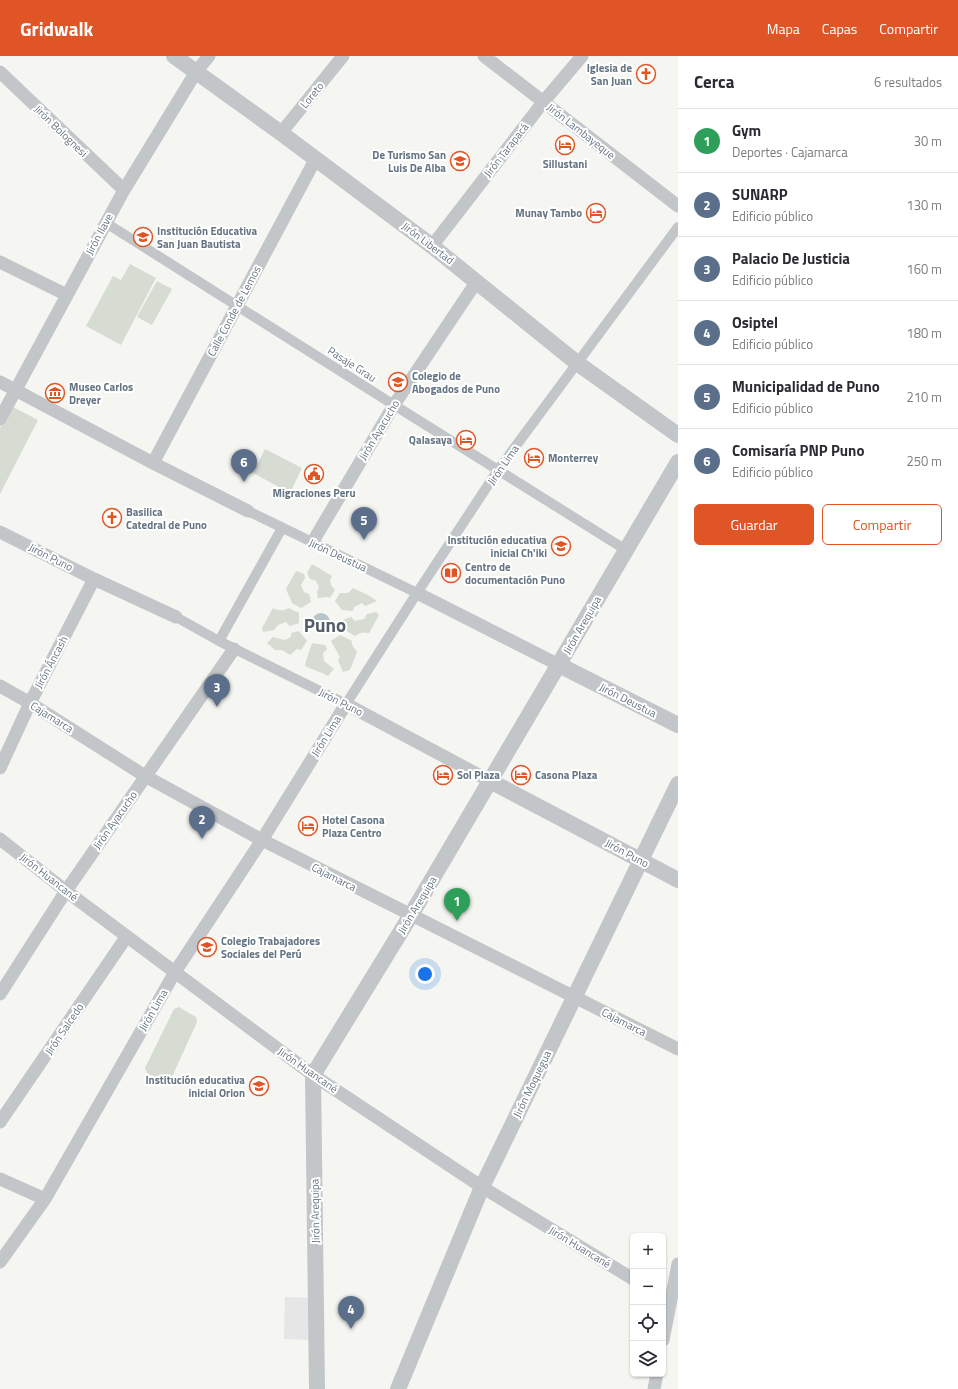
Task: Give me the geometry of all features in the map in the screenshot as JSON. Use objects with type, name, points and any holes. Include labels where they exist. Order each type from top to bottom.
[{"type":"street","name":"Jirón Libertad","points":[[174,56],[281,133],[432,246],[577,363],[678,435]]},
{"type":"street","name":"Jirón Ilave","points":[[0,419],[124,190],[196,72],[209,56]]},
{"type":"street","name":"Loreto","points":[[281,133],[344,56]]},
{"type":"street","name":"Jirón Lambayeque","points":[[484,56],[678,206]]},
{"type":"street","name":"Jirón Tarapacá","points":[[432,246],[544,102],[582,56]]},
{"type":"street","name":"Jirón Bolognesi","points":[[0,72],[124,190]]},
{"type":"street","name":"Calle Conde de Lemos","points":[[153,463],[316,160]]},
{"type":"street","name":"Pasaje Grau","points":[[106,223],[626,550]]},
{"type":"street","name":"Jirón Lima","points":[[0,1262],[45,1199],[175,972],[262,840],[417,593],[498,470],[678,227]]},
{"type":"street","points":[[0,262],[67,295]]},
{"type":"street","name":"Jirón Ayacucho","points":[[312,543],[394,405],[477,281]]},
{"type":"street","name":"Jirón Deustua","points":[[0,382],[153,463],[312,543],[417,593],[678,725]]},
{"type":"street","name":"Jirón Arequipa","points":[[317,1389],[313,1075],[411,915],[678,462]]},
{"type":"street","points":[[219,641],[282,528]]},
{"type":"street","name":"Jirón Puno","points":[[0,532],[94,579],[176,617],[234,649],[346,704],[678,880]]},
{"type":"street","name":"Jirón Áncash","points":[[0,768],[30,703],[94,579]]},
{"type":"street","name":"Jirón Ayacucho","points":[[0,994],[66,891],[234,649]]},
{"type":"street","name":"Cajamarca","points":[[0,686],[30,703],[146,776],[262,840],[678,1049]]},
{"type":"street","name":"Jirón Moquegua","points":[[398,1389],[482,1187],[678,784]]},
{"type":"street","name":"Jirón Huancané","points":[[0,839],[66,891],[313,1075],[482,1187],[630,1277]]},
{"type":"street","name":"Jirón Salcedo","points":[[0,1122],[127,936]]},
{"type":"street","points":[[0,1178],[45,1199]]},
{"type":"street","points":[[666,1325],[678,1264]]},
{"type":"street","points":[[654,1389],[656,1377]]},
{"type":"shaded area","points":[[130,264],[156,278],[121,345],[86,326],[113,276],[121,280]]},
{"type":"shaded area","points":[[157,281],[172,289],[152,325],[137,317]]},
{"type":"shaded area","points":[[11,406],[38,420],[0,494],[0,428]]},
{"type":"shaded area","points":[[265,449],[302,468],[290,493],[253,473]]},
{"type":"shaded area","points":[[312,564],[332,576],[330,580],[331,585],[335,590],[330,598],[318,598],[317,592],[319,587],[316,581],[310,579],[307,573]]},
{"type":"shaded area","points":[[296,571],[304,574],[305,578],[301,585],[304,592],[309,594],[311,602],[301,608],[292,603],[286,589]]},
{"type":"shaded area","points":[[353,588],[377,601],[365,606],[362,603],[354,607],[353,611],[342,610],[335,601],[340,593],[348,593]]},
{"type":"shaded area","points":[[273,608],[285,610],[289,608],[299,613],[299,623],[290,626],[286,622],[278,625],[274,630],[263,632],[262,628]]},
{"type":"shaded area","points":[[376,612],[379,615],[369,633],[365,632],[355,636],[343,629],[343,620],[351,617],[355,621],[364,619],[367,614]]},
{"type":"shaded area","points":[[321,613],[327,616],[330,622],[327,628],[321,631],[315,628],[312,622],[315,616]]},
{"type":"shaded area","points":[[299,631],[307,641],[301,650],[297,649],[290,655],[282,650],[275,650],[267,643],[273,637],[285,640],[291,637],[291,633]]},
{"type":"shaded area","points":[[340,635],[352,641],[352,645],[357,652],[350,670],[343,672],[338,660],[340,657],[331,641]]},
{"type":"shaded area","points":[[312,643],[325,645],[327,649],[323,653],[324,661],[334,669],[328,676],[305,666]]},
{"type":"shaded area","points":[[179,1007],[196,1017],[197,1022],[171,1079],[164,1081],[147,1073],[145,1068],[174,1009]]},
{"type":"shaded area","points":[[285,1297],[315,1298],[314,1340],[284,1339]]},
{"type":"place","name":"Iglesia de San Juan","points":[[646,74]]},
{"type":"place","name":"Sillustani","points":[[565,145]]},
{"type":"place","name":"De Turismo San Luis De Alba","points":[[460,161]]},
{"type":"place","name":"Munay Tambo","points":[[596,213]]},
{"type":"place","name":"Institución Educativa San Juan Bautista","points":[[143,237]]},
{"type":"place","name":"Colegio de Abogados de Puno","points":[[398,382]]},
{"type":"place","name":"Museo Carlos Dreyer","points":[[55,393]]},
{"type":"place","name":"Qalasaya","points":[[466,440]]},
{"type":"place","name":"Monterrey","points":[[534,458]]},
{"type":"place","name":"Migraciones Peru","points":[[314,474]]},
{"type":"place","name":"Comisaría PNP Puno","points":[[244,482]]},
{"type":"place","name":"Basilica Catedral de Puno","points":[[112,518]]},
{"type":"place","name":"Municipalidad de Puno","points":[[364,540]]},
{"type":"place","name":"Institución educativa inicial Ch'iki","points":[[561,546]]},
{"type":"place","name":"Centro de documentación Puno","points":[[451,573]]},
{"type":"place","name":"Palacio De Justicia","points":[[217,707]]},
{"type":"place","name":"Sol Plaza","points":[[443,775]]},
{"type":"place","name":"Casona Plaza","points":[[521,775]]},
{"type":"place","name":"Hotel Casona Plaza Centro","points":[[308,826]]},
{"type":"place","name":"SUNARP","points":[[202,839]]},
{"type":"place","name":"Gym","points":[[457,921]]},
{"type":"place","name":"Colegio Trabajadores Sociales del Perú","points":[[207,947]]},
{"type":"place","name":"Institución educativa inicial Orion","points":[[259,1086]]},
{"type":"place","name":"Osiptel","points":[[351,1329]]},
{"type":"district","name":"Puno","points":[[325,624]]}]
